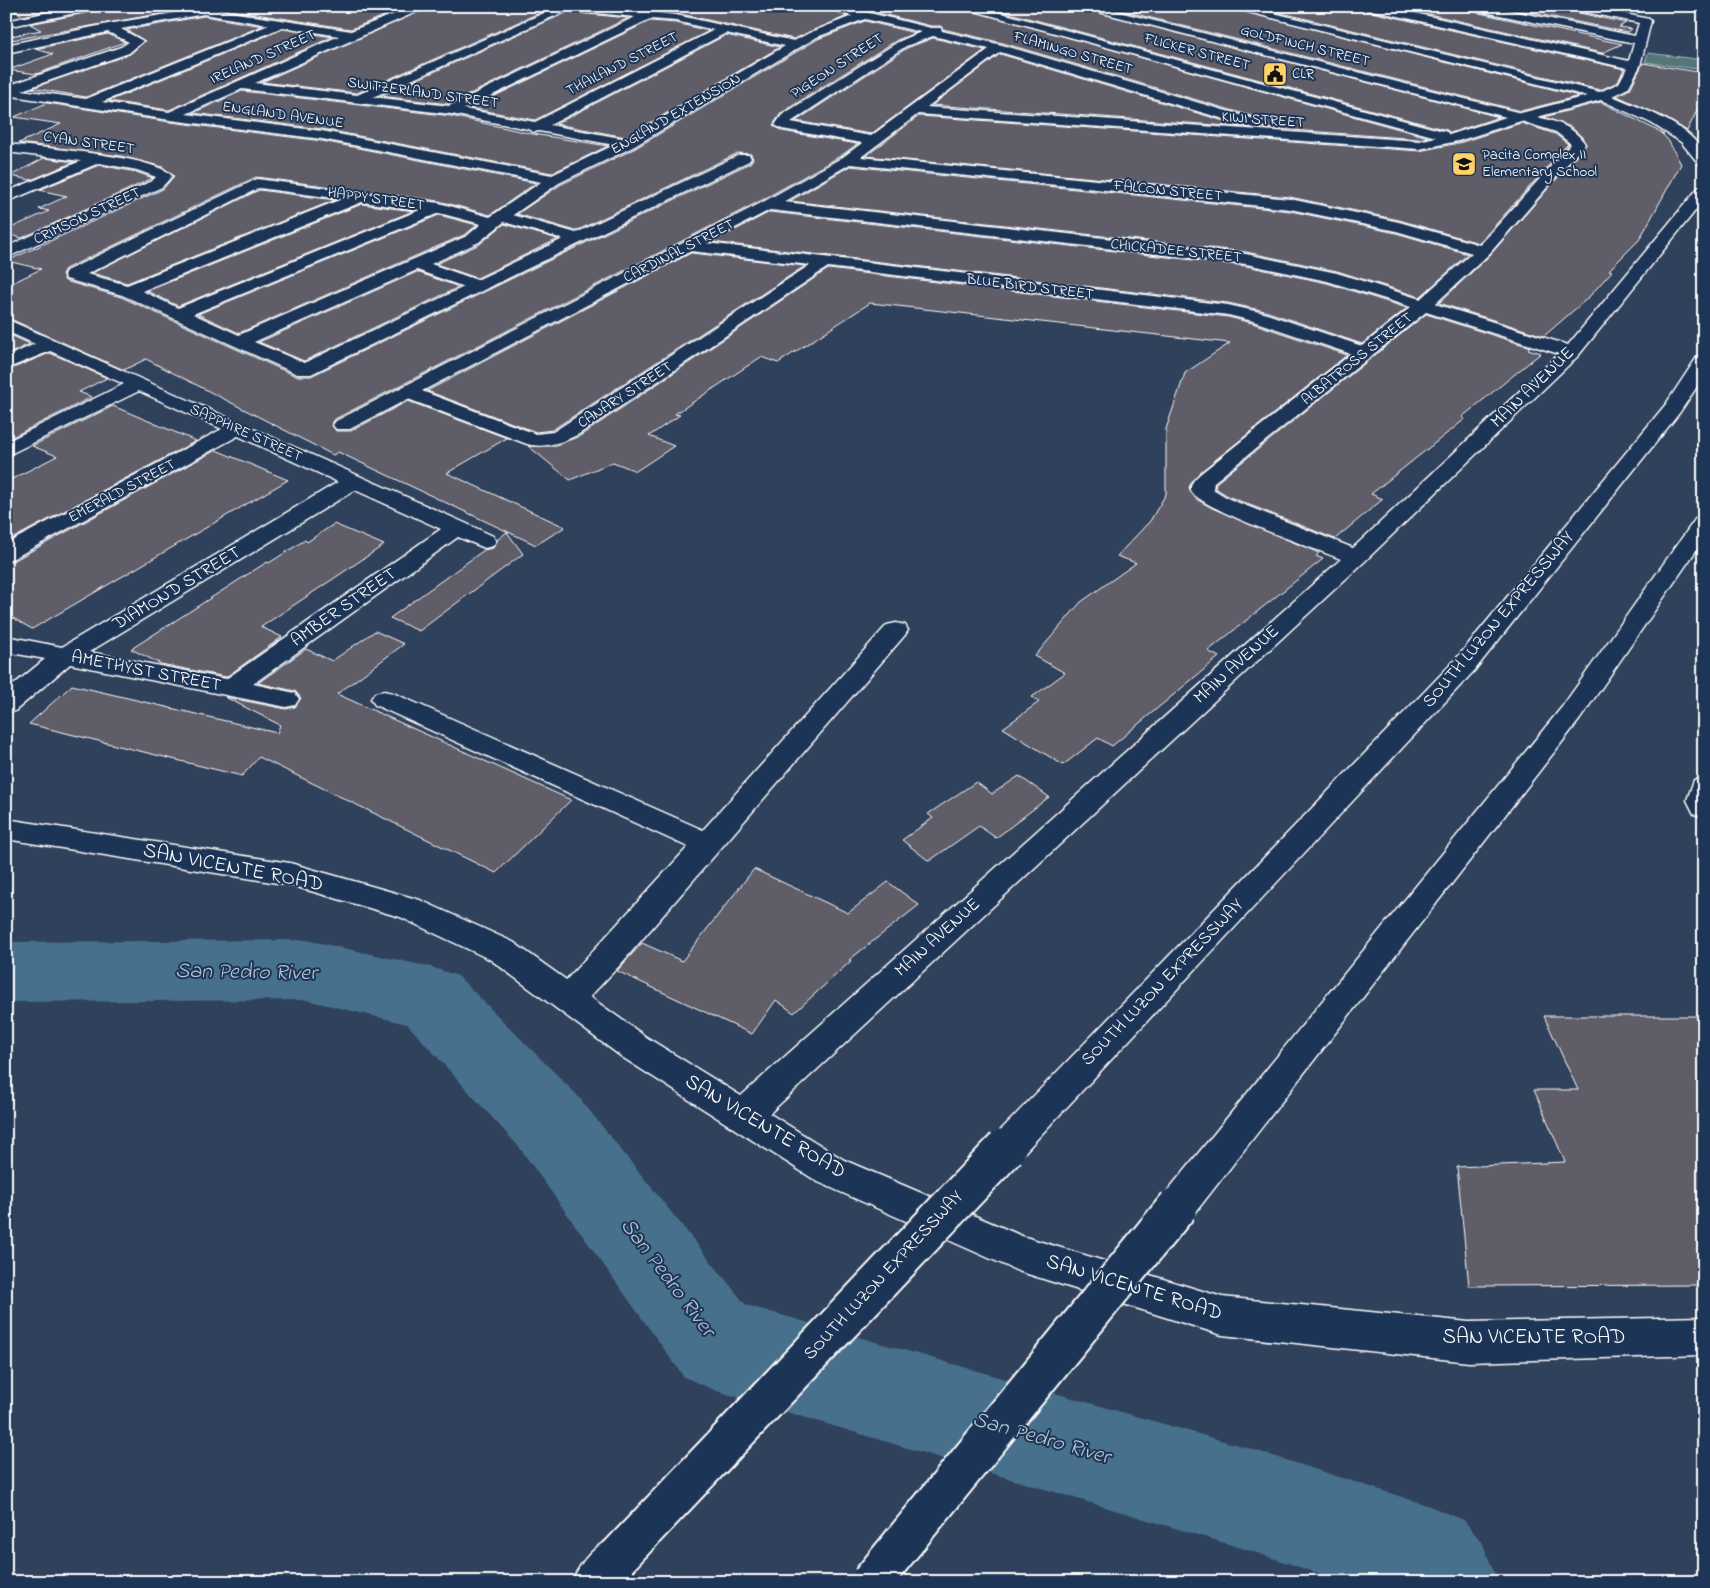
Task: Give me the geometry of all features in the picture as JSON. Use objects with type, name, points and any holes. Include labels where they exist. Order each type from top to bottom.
[{"type":"main road","points":[[6,24],[96,6]]},
{"type":"main road","points":[[386,6],[420,8]]},
{"type":"main road","name":"FLAMINGO STREET","points":[[827,6],[998,48],[1308,139]]},
{"type":"main road","name":"FLICKER STREET","points":[[961,6],[1453,138]]},
{"type":"main road","points":[[968,18],[1002,6]]},
{"type":"main road","name":"GOLDFINCH STREET","points":[[1081,6],[1522,117]]},
{"type":"main road","points":[[1229,6],[1602,96],[1656,120],[1686,139],[1704,161]]},
{"type":"main road","points":[[1367,6],[1634,66]]},
{"type":"main road","points":[[1470,6],[1641,41]]},
{"type":"main road","points":[[1570,6],[1620,16],[1639,6]]},
{"type":"main road","points":[[358,99],[567,7],[676,18],[795,45]]},
{"type":"main road","name":"IRELAND STREET","points":[[170,116],[352,35],[420,8]]},
{"type":"main road","points":[[6,49],[108,27],[204,11],[352,35]]},
{"type":"main road","points":[[451,110],[650,15]]},
{"type":"main road","name":"ENGLAND EXTENSION","points":[[239,342],[473,239],[554,180],[628,144],[820,31],[864,15]]},
{"type":"main road","name":"KIWI STREET","points":[[916,110],[1409,145],[1453,138],[1602,96],[1624,86],[1634,66],[1645,21],[1620,16]]},
{"type":"main road","points":[[88,103],[282,24]]},
{"type":"main road","name":"PIGEON STREET","points":[[874,141],[782,125],[787,118],[895,48],[951,25]]},
{"type":"main road","points":[[6,91],[125,50],[137,41],[108,27]]},
{"type":"main road","name":"THAILAND STREET","points":[[534,128],[725,29]]},
{"type":"main road","name":"CARDINAL STREET","points":[[343,425],[768,206],[848,160],[998,48]]},
{"type":"main road","name":"SWITZERLAND STREET","points":[[241,85],[451,110],[534,128],[628,144]]},
{"type":"main road","name":"ENGLAND AVENUE","points":[[6,91],[170,116],[322,135],[554,180]]},
{"type":"main road","name":"ALBATROSS STREET","points":[[1356,557],[1221,504],[1202,491],[1202,484],[1207,478],[1423,306],[1483,251],[1578,144],[1576,139],[1558,128],[1522,117]]},
{"type":"main road","name":"CYAN STREET","points":[[6,148],[97,159],[156,169],[165,176]]},
{"type":"main road","points":[[128,291],[304,370],[744,158]]},
{"type":"main road","points":[[6,198],[97,159]]},
{"type":"main road","name":"FALCON STREET","points":[[848,160],[1211,194],[1290,204],[1399,226],[1483,251]]},
{"type":"main road","name":"CRIMSON STREET","points":[[6,253],[157,184],[165,176]]},
{"type":"main road","name":"HAPPY STREET","points":[[128,291],[72,276],[257,183],[439,208],[577,238]]},
{"type":"main road","name":"MAIN AVENUE","points":[[744,1115],[1356,557],[1572,352],[1704,190]]},
{"type":"main road","points":[[128,291],[362,196]]},
{"type":"main road","name":"CHICKADEE STREET","points":[[768,206],[1246,259],[1331,278],[1572,352]]},
{"type":"main road","points":[[180,313],[439,208]]},
{"type":"main road","name":"BLUE BIRD STREET","points":[[690,246],[1228,310],[1258,317],[1365,353]]},
{"type":"main road","name":"CANARY STREET","points":[[406,392],[521,436],[546,440],[558,437],[824,263]]},
{"type":"main road","points":[[416,264],[478,286]]},
{"type":"main road","name":"SAPPHIRE STREET","points":[[6,324],[485,541]]},
{"type":"main road","points":[[6,364],[50,344]]},
{"type":"main road","name":"SOUTH LUZON EXPRESSWAY","points":[[606,1569],[1010,1142],[1465,666],[1673,408],[1704,360]]},
{"type":"main road","points":[[6,450],[139,384]]},
{"type":"main road","name":"EMERALD STREET","points":[[6,553],[237,429]]},
{"type":"main road","name":"DIAMOND STREET","points":[[6,705],[65,656],[354,482]]},
{"type":"main road","points":[[872,1582],[1178,1206],[1571,713],[1704,523]]},
{"type":"main road","name":"AMBER STREET","points":[[231,688],[457,528]]},
{"type":"main road","points":[[568,999],[708,844],[896,630]]},
{"type":"main road","name":"AMETHYST STREET","points":[[6,644],[286,699]]},
{"type":"main road","points":[[384,699],[708,844]]},
{"type":"main road","points":[[1704,786],[1701,800],[1704,806]]},
{"type":"main road","name":"SAN VICENTE ROAD","points":[[6,829],[290,874],[409,908],[502,950],[634,1047],[831,1171],[1018,1253],[1222,1316],[1469,1342],[1704,1336]]},
{"type":"green space","points":[[1648,53],[1704,60],[1704,70],[1645,62]]},
{"type":"building","points":[[8,6],[68,6],[23,16]]},
{"type":"building","points":[[103,6],[203,6],[6,41],[6,37],[41,30],[30,24],[96,11]]},
{"type":"building","points":[[205,6],[409,6],[351,29]]},
{"type":"building","points":[[432,6],[555,6],[357,93],[262,82]]},
{"type":"building","points":[[612,6],[820,6],[847,16],[794,39],[676,13]]},
{"type":"building","points":[[850,6],[954,6],[1428,137],[1419,139],[1264,128],[1268,125],[1265,120],[1003,43],[943,29],[941,26],[931,26]]},
{"type":"building","points":[[983,6],[1074,6],[1499,117],[1450,133],[1447,130]]},
{"type":"building","points":[[1104,6],[1222,6],[1579,96],[1521,111]]},
{"type":"building","points":[[1253,6],[1360,6],[1367,11],[1624,69],[1618,82],[1600,90]]},
{"type":"building","points":[[1393,6],[1463,6],[1470,11],[1622,44],[1602,53]]},
{"type":"building","points":[[1498,6],[1563,6],[1570,11],[1626,23],[1619,27],[1632,29],[1627,32]]},
{"type":"building","points":[[568,12],[628,18],[449,104],[380,96]]},
{"type":"building","points":[[204,16],[262,26],[86,97],[32,88],[130,54],[145,41],[127,30]]},
{"type":"building","points":[[650,21],[676,23],[709,31],[535,120],[470,108]]},
{"type":"building","points":[[865,21],[915,33],[897,40],[781,113],[773,125],[782,131],[857,144],[842,155],[762,200],[335,419],[332,424],[336,431],[351,431],[408,401],[507,438],[447,473],[565,527],[536,545],[338,452],[333,455],[146,359],[124,370],[6,317],[6,286],[41,269],[7,261],[163,189],[174,176],[163,167],[121,156],[19,143],[61,124],[14,117],[47,103],[170,122],[322,141],[536,183],[490,215],[439,201],[256,177],[65,269],[62,274],[65,281],[121,297],[296,376],[311,376],[750,163],[753,159],[751,154],[738,153],[576,231],[517,214],[560,185],[634,149],[818,39]]},
{"type":"building","points":[[283,29],[332,37],[169,110],[109,101]]},
{"type":"building","points":[[108,34],[125,42],[36,74],[8,70],[53,54],[35,49]]},
{"type":"building","points":[[726,35],[780,47],[626,137],[556,124]]},
{"type":"building","points":[[933,38],[985,50],[871,134],[796,121],[907,48]]},
{"type":"building","points":[[1000,54],[1244,127],[932,105]]},
{"type":"building","points":[[1643,63],[1704,73],[1704,96],[1687,131],[1662,116],[1617,96],[1630,89]]},
{"type":"building","points":[[242,91],[451,116],[533,134],[608,146],[552,173],[322,129],[193,113]]},
{"type":"building","points":[[1601,102],[1664,134],[1662,134],[1668,140],[1681,164],[1639,240],[1609,270],[1612,271],[1589,297],[1544,336],[1439,303],[1490,255],[1586,145],[1582,137],[1571,127],[1544,117]]},
{"type":"building","points":[[919,116],[1419,151],[1459,143],[1521,123],[1555,134],[1568,144],[1479,243],[1399,220],[1290,197],[866,156]]},
{"type":"building","points":[[44,158],[74,162],[31,180],[10,176]]},
{"type":"building","points":[[99,165],[136,172],[153,178],[22,238],[6,234],[6,230],[49,211],[39,209],[67,196],[39,190]]},
{"type":"building","points":[[850,166],[1290,211],[1396,233],[1468,254],[1420,297],[1337,271],[1246,252],[790,201]]},
{"type":"building","points":[[259,190],[335,200],[127,283],[92,273]]},
{"type":"building","points":[[362,204],[413,211],[178,306],[147,291]]},
{"type":"building","points":[[770,212],[1246,266],[1327,283],[1407,308],[1362,344],[1265,311],[1228,303],[712,242]]},
{"type":"building","points":[[439,215],[477,225],[466,234],[239,333],[198,314]]},
{"type":"building","points":[[504,224],[558,239],[477,278],[436,264],[480,244]]},
{"type":"building","points":[[691,253],[805,266],[552,430],[536,432],[427,391]]},
{"type":"building","points":[[828,269],[1228,317],[1252,323],[1347,355],[1199,473],[1189,487],[1196,499],[1212,508],[1319,553],[1316,556],[1323,559],[1208,651],[1219,657],[1112,746],[1098,738],[1063,765],[1003,728],[1039,702],[1032,697],[1065,673],[1035,656],[1081,602],[1136,563],[1117,556],[1150,521],[1166,494],[1166,429],[1185,373],[1230,343],[870,303],[778,363],[761,357],[675,414],[680,415],[649,436],[674,446],[636,471],[613,462],[570,480],[528,446],[554,446],[580,436]]},
{"type":"building","points":[[417,272],[459,287],[304,361],[259,342]]},
{"type":"building","points":[[1426,314],[1530,347],[1528,349],[1541,353],[1462,417],[1465,419],[1371,494],[1383,499],[1335,539],[1230,497],[1215,488],[1216,483]]},
{"type":"building","points":[[6,333],[30,344],[6,355]]},
{"type":"building","points":[[50,353],[107,378],[79,392],[92,397],[12,437],[6,435],[6,371]]},
{"type":"building","points":[[113,406],[196,441],[6,542],[6,482],[57,456],[32,446]]},
{"type":"building","points":[[216,450],[288,480],[32,629],[6,614],[6,562],[15,560]]},
{"type":"building","points":[[334,524],[384,545],[261,627],[282,637],[226,677],[161,664],[131,649],[267,562],[269,563],[305,540],[307,542]]},
{"type":"building","points":[[507,532],[523,554],[419,631],[390,618],[484,550],[493,548],[497,540]]},
{"type":"building","points":[[375,631],[404,644],[337,694],[571,800],[496,873],[259,757],[242,776],[29,724],[72,685],[277,733],[280,725],[225,697],[286,709],[295,707],[301,698],[295,691],[258,683],[306,649],[332,661]]},
{"type":"building","points":[[1019,776],[1049,797],[996,838],[979,826],[929,861],[902,840],[933,818],[928,814],[976,782],[992,794]]},
{"type":"building","points":[[754,869],[848,913],[888,882],[919,905],[849,960],[851,961],[794,1013],[776,1000],[752,1034],[617,971],[642,943],[682,961]]},
{"type":"building","points":[[1544,1016],[1704,1016],[1704,1285],[1469,1286],[1457,1167],[1565,1162],[1534,1090],[1578,1090]]},
{"type":"waterway","name":"San Pedro River","points":[[6,972],[306,970],[431,998],[548,1121],[717,1344],[1248,1499],[1427,1557],[1445,1582]]},
{"type":"place","name":"CLR","points":[[1275,74]]},
{"type":"place","name":"Pacita Complex II Elementary School","points":[[1464,164]]}]
